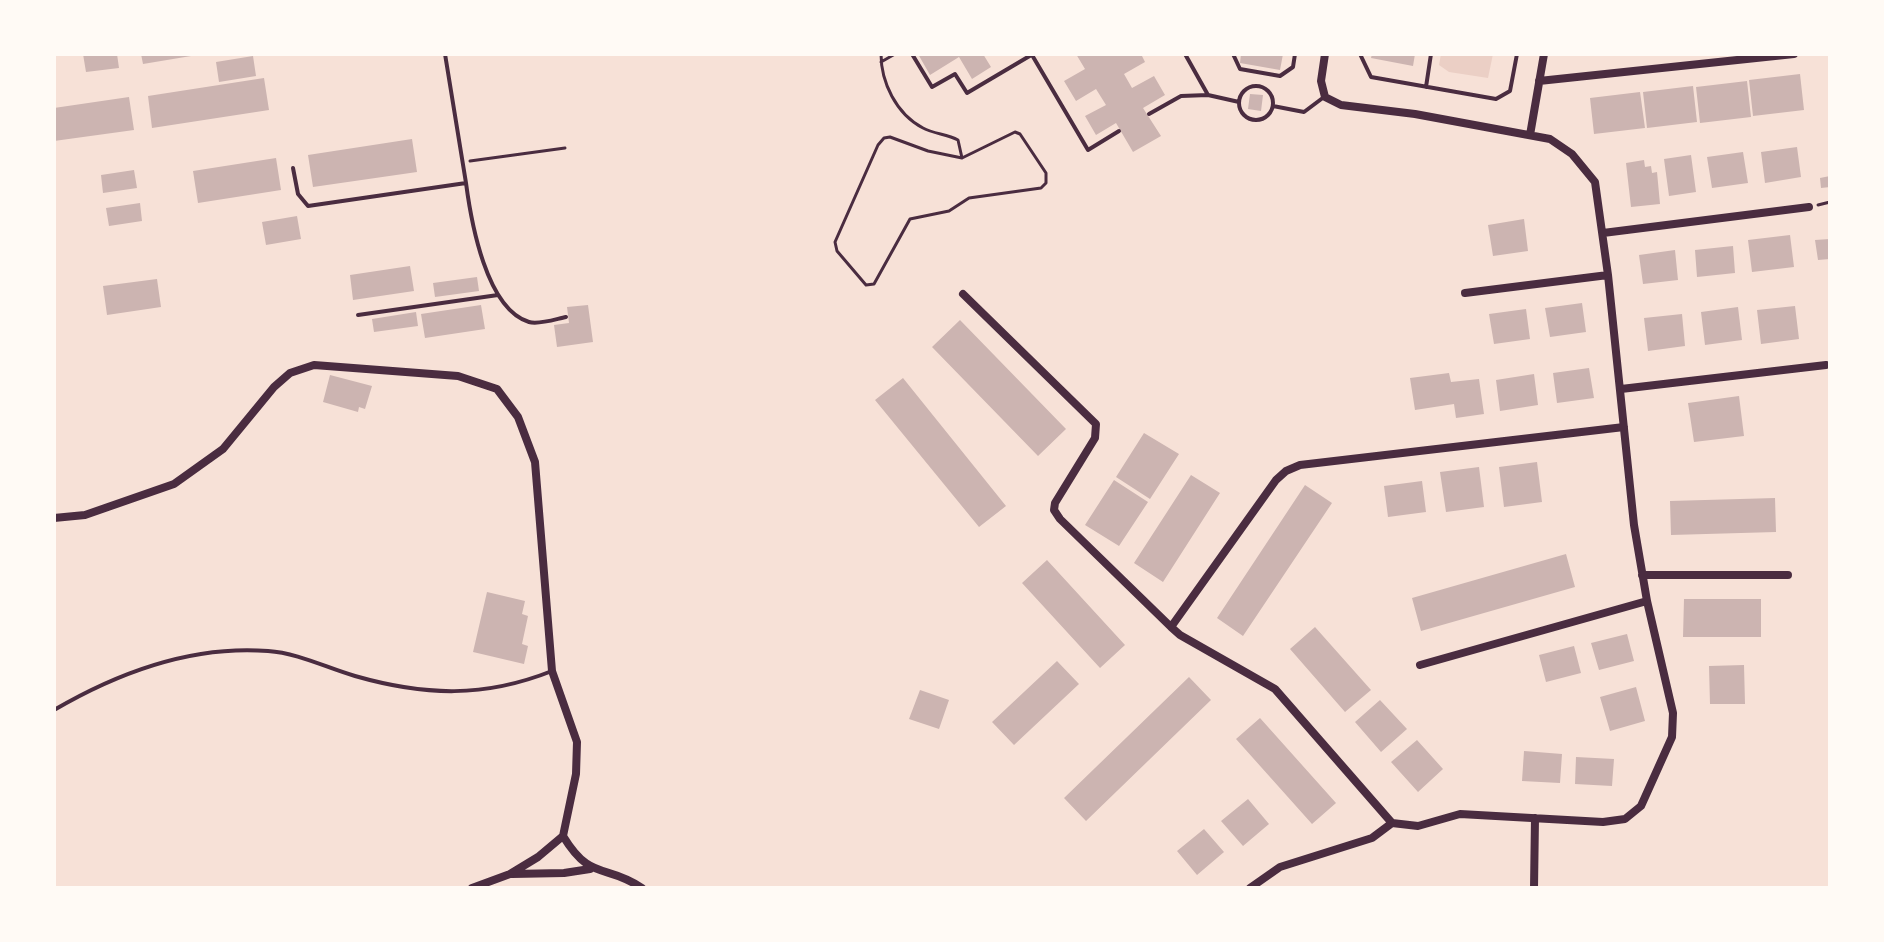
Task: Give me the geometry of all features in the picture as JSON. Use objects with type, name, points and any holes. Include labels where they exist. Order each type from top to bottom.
[{"type":"street","points":[[963,294],[1096,424],[1098,430],[1095,438],[1055,503],[1054,510],[1060,519],[1180,635],[1275,689],[1392,823],[1418,826],[1460,814],[1603,822],[1625,819],[1641,806],[1672,737],[1673,713],[1647,601],[1634,525],[1621,389],[1595,182],[1572,154],[1550,139],[1415,114],[1341,105],[1325,97],[1321,81],[1325,54]]},
{"type":"street","points":[[1530,135],[1544,54]]},
{"type":"street","points":[[1539,81],[1794,54]]},
{"type":"street","points":[[1603,233],[1809,207]]},
{"type":"street","points":[[1465,293],[1608,275]]},
{"type":"street","points":[[54,518],[85,515],[174,484],[223,449],[274,387],[290,373],[314,365],[458,376],[497,389],[518,417],[535,462],[552,671],[577,742],[576,774],[563,836],[538,857],[510,874],[472,888]]},
{"type":"street","points":[[1621,389],[1826,365]]},
{"type":"street","points":[[1171,627],[1276,480],[1286,471],[1300,465],[1379,454],[1624,427]]},
{"type":"street","points":[[1642,575],[1788,575]]},
{"type":"street","points":[[1420,665],[1647,601]]},
{"type":"street","points":[[1534,888],[1535,818]]},
{"type":"street","points":[[1250,888],[1280,867],[1372,838],[1392,823]]},
{"type":"street","points":[[563,836],[590,869]]},
{"type":"street","points":[[510,874],[590,869],[628,879],[642,888]]},
{"type":"lane","points":[[445,54],[472,225],[498,295],[514,314],[531,323],[566,317]]},
{"type":"lane","points":[[912,54],[932,87],[955,74],[967,93],[1032,54],[1088,150],[1119,131]]},
{"type":"lane","points":[[1185,54],[1208,95]]},
{"type":"lane","points":[[1233,54],[1240,69],[1280,76],[1293,67],[1295,54]]},
{"type":"lane","points":[[1360,54],[1371,77],[1496,99],[1510,91],[1517,54]]},
{"type":"lane","points":[[1426,87],[1431,54]]},
{"type":"lane","points":[[1258,87],[1268,91],[1273,106],[1263,118],[1252,119],[1242,113],[1239,102],[1248,89],[1258,87]]},
{"type":"lane","points":[[1149,114],[1181,96],[1208,95],[1239,102]]},
{"type":"lane","points":[[1273,106],[1304,112],[1325,97]]},
{"type":"lane","points":[[293,168],[298,194],[308,206],[466,183]]},
{"type":"lane","points":[[358,315],[498,295]]},
{"type":"lane","points":[[54,710],[118,676],[162,661],[223,650],[271,651],[406,689],[469,692],[519,684],[552,671]]},
{"type":"path","points":[[881,54],[889,92],[903,113],[922,128],[958,140],[962,158]]},
{"type":"path","points":[[881,62],[895,54]]},
{"type":"path","points":[[1015,132],[1020,134],[1046,173],[1046,183],[1041,188],[969,198],[949,211],[910,219],[874,284],[866,285],[837,251],[835,242],[878,145],[884,138],[890,137],[928,151],[962,158],[1015,132]]},
{"type":"path","points":[[462,162],[565,148]]},
{"type":"shaded area","points":[[1441,54],[1493,54],[1488,78],[1449,72],[1439,65]]},
{"type":"building","points":[[83,54],[117,54],[119,68],[86,72]]},
{"type":"building","points":[[141,54],[191,54],[191,56],[143,64]]},
{"type":"building","points":[[918,54],[983,54],[991,67],[972,79],[959,57],[930,75]]},
{"type":"building","points":[[1076,54],[1141,54],[1145,62],[1124,74],[1132,88],[1154,76],[1165,95],[1143,108],[1161,136],[1133,152],[1116,123],[1096,135],[1085,116],[1106,105],[1096,89],[1076,101],[1064,81],[1085,69]]},
{"type":"building","points":[[1241,54],[1283,54],[1280,70],[1240,63]]},
{"type":"building","points":[[1372,54],[1415,54],[1413,66],[1371,58]]},
{"type":"building","points":[[253,56],[256,76],[219,82],[216,62]]},
{"type":"building","points":[[1800,74],[1804,110],[1753,116],[1749,80]]},
{"type":"building","points":[[264,78],[269,110],[152,128],[148,96]]},
{"type":"building","points":[[1747,81],[1751,117],[1700,123],[1696,87]]},
{"type":"building","points":[[1693,86],[1697,122],[1647,128],[1643,92]]},
{"type":"building","points":[[1640,92],[1645,128],[1594,134],[1590,98]]},
{"type":"building","points":[[1250,94],[1263,95],[1261,111],[1248,109]]},
{"type":"building","points":[[129,97],[134,130],[54,141],[54,108]]},
{"type":"building","points":[[412,139],[417,172],[313,187],[308,155]]},
{"type":"building","points":[[1797,147],[1801,177],[1765,183],[1761,152]]},
{"type":"building","points":[[1743,152],[1748,183],[1712,188],[1707,157]]},
{"type":"building","points":[[1691,155],[1696,192],[1669,196],[1664,159]]},
{"type":"building","points":[[276,158],[281,190],[198,203],[193,171]]},
{"type":"building","points":[[1644,160],[1645,167],[1651,166],[1652,173],[1657,172],[1660,204],[1631,207],[1626,163]]},
{"type":"building","points":[[134,170],[137,188],[103,193],[101,175]]},
{"type":"building","points":[[1830,176],[1830,187],[1821,188],[1820,178]]},
{"type":"building","points":[[140,203],[142,221],[109,226],[106,208]]},
{"type":"building","points":[[297,216],[301,239],[266,245],[262,222]]},
{"type":"building","points":[[1524,219],[1528,251],[1493,256],[1488,225]]},
{"type":"building","points":[[1790,235],[1794,267],[1752,272],[1748,240]]},
{"type":"building","points":[[1830,239],[1830,259],[1818,260],[1815,240]]},
{"type":"building","points":[[1733,246],[1735,273],[1697,277],[1695,250]]},
{"type":"building","points":[[1675,250],[1678,280],[1643,284],[1639,255]]},
{"type":"building","points":[[410,266],[414,291],[353,300],[350,275]]},
{"type":"building","points":[[477,277],[479,291],[435,297],[433,283]]},
{"type":"building","points":[[157,279],[161,307],[107,315],[103,286]]},
{"type":"building","points":[[1582,303],[1586,332],[1550,337],[1545,308]]},
{"type":"building","points":[[481,305],[485,329],[425,338],[421,314]]},
{"type":"building","points":[[588,305],[593,342],[557,347],[554,325],[569,323],[567,307]]},
{"type":"building","points":[[1795,306],[1799,339],[1761,344],[1757,310]]},
{"type":"building","points":[[1738,307],[1742,340],[1705,345],[1701,312]]},
{"type":"building","points":[[1526,309],[1530,339],[1494,344],[1489,314]]},
{"type":"building","points":[[416,312],[418,326],[374,332],[372,319]]},
{"type":"building","points":[[1682,314],[1685,346],[1648,351],[1644,318]]},
{"type":"building","points":[[960,320],[1066,429],[1038,456],[932,347]]},
{"type":"building","points":[[1589,368],[1594,398],[1557,403],[1553,373]]},
{"type":"building","points":[[1449,373],[1451,382],[1479,379],[1484,414],[1456,418],[1454,404],[1415,410],[1410,378]]},
{"type":"building","points":[[1534,374],[1538,405],[1500,411],[1496,380]]},
{"type":"building","points":[[330,375],[372,386],[365,409],[359,407],[358,412],[323,402]]},
{"type":"building","points":[[903,378],[1006,506],[979,527],[875,400]]},
{"type":"building","points":[[1739,396],[1744,436],[1694,442],[1688,403]]},
{"type":"building","points":[[1144,433],[1179,454],[1150,499],[1116,477]]},
{"type":"building","points":[[1537,462],[1542,502],[1504,507],[1499,467]]},
{"type":"building","points":[[1479,467],[1484,507],[1446,512],[1440,472]]},
{"type":"building","points":[[1191,475],[1220,493],[1163,582],[1134,563]]},
{"type":"building","points":[[1114,480],[1148,502],[1119,546],[1085,525]]},
{"type":"building","points":[[1422,481],[1426,512],[1388,517],[1384,486]]},
{"type":"building","points":[[1305,485],[1332,503],[1243,636],[1217,618]]},
{"type":"building","points":[[1775,498],[1776,532],[1671,535],[1670,501]]},
{"type":"building","points":[[1566,554],[1575,587],[1421,631],[1412,598]]},
{"type":"building","points":[[1047,560],[1125,645],[1100,668],[1022,583]]},
{"type":"building","points":[[487,592],[525,601],[522,614],[528,616],[522,644],[528,646],[524,664],[473,652]]},
{"type":"building","points":[[1684,599],[1761,599],[1761,637],[1683,637]]},
{"type":"building","points":[[1315,627],[1371,690],[1345,712],[1290,649]]},
{"type":"building","points":[[1627,634],[1634,661],[1599,670],[1591,643]]},
{"type":"building","points":[[1574,646],[1581,673],[1546,682],[1539,655]]},
{"type":"building","points":[[1057,661],[1079,684],[1014,745],[992,722]]},
{"type":"building","points":[[1744,665],[1745,704],[1710,704],[1709,666]]},
{"type":"building","points":[[1189,677],[1211,700],[1086,821],[1064,798]]},
{"type":"building","points":[[1636,687],[1645,721],[1610,731],[1600,697]]},
{"type":"building","points":[[920,690],[949,700],[939,729],[909,719]]},
{"type":"building","points":[[1380,700],[1407,729],[1381,752],[1355,722]]},
{"type":"building","points":[[1260,718],[1336,803],[1312,824],[1236,739]]},
{"type":"building","points":[[1417,740],[1443,769],[1418,792],[1391,762]]},
{"type":"building","points":[[1524,751],[1562,754],[1560,783],[1522,781]]},
{"type":"building","points":[[1576,757],[1614,759],[1612,786],[1575,784]]},
{"type":"building","points":[[1248,799],[1269,824],[1243,846],[1221,821]]},
{"type":"building","points":[[1204,829],[1224,852],[1197,875],[1177,851]]}]
